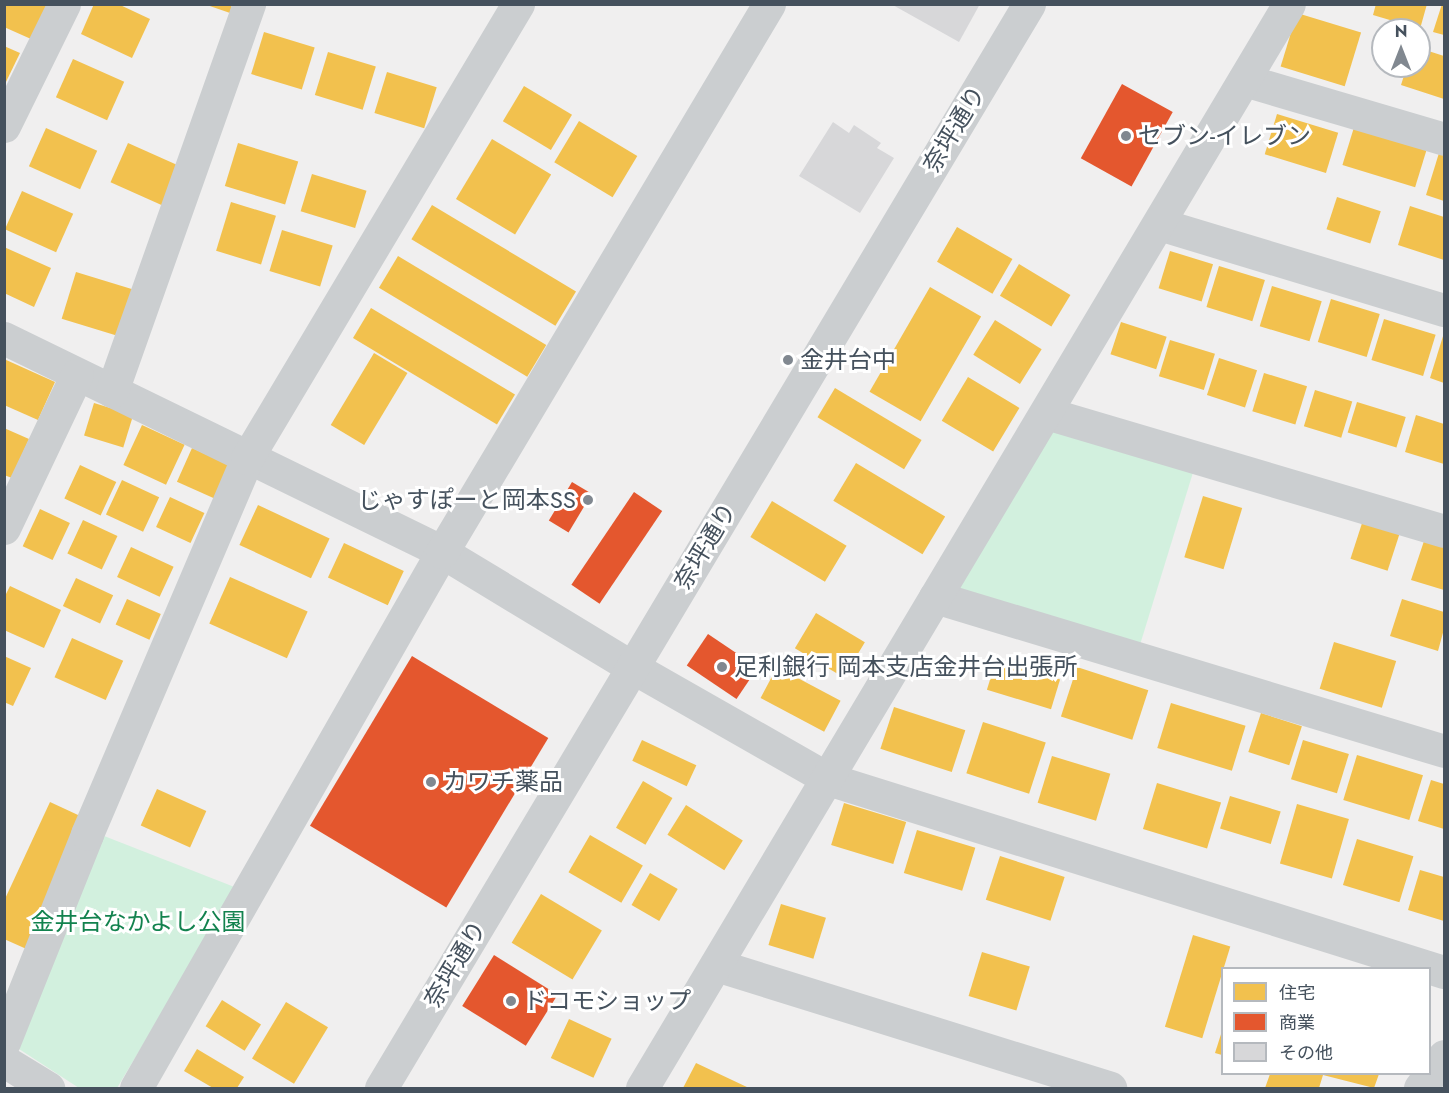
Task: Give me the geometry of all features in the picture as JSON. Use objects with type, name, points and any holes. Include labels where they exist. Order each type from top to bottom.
[{"type":"street","points":[[4,126],[64,4]]},
{"type":"street","points":[[112,391],[249,4]]},
{"type":"street","points":[[4,1042],[87,834],[247,458],[518,4]]},
{"type":"street","points":[[136,1089],[442,552],[769,4]]},
{"type":"street","name":"奈坪通り","points":[[381,1089],[1029,4]]},
{"type":"street","points":[[642,1089],[1160,224],[1289,4]]},
{"type":"street","points":[[1244,80],[1444,139]]},
{"type":"street","points":[[1160,224],[1444,310]]},
{"type":"street","points":[[4,338],[442,552],[632,667],[828,779],[1428,967]]},
{"type":"street","points":[[4,528],[77,374]]},
{"type":"street","points":[[1046,413],[1444,531]]},
{"type":"street","points":[[935,597],[1444,751]]},
{"type":"street","points":[[716,965],[1110,1089]]},
{"type":"street","points":[[1431,1074],[1444,1056]]},
{"type":"street","points":[[4,1061],[48,1089]]},
{"type":"street","points":[[1420,1089],[1430,1075]]},
{"type":"green space","points":[[1050,424],[1195,466],[1139,648],[951,591]]},
{"type":"green space","name":"金井台なかよし公園","points":[[99,834],[237,888],[117,1088],[79,1088],[16,1047]]},
{"type":"building: 住宅","points":[[94,4],[118,4],[150,19],[132,58],[81,34]]},
{"type":"building: 住宅","points":[[204,4],[232,4],[230,13]]},
{"type":"building: 住宅","points":[[1376,4],[1427,4],[1423,18],[1383,18],[1373,15]]},
{"type":"building: 住宅","points":[[1442,4],[1444,4],[1444,35],[1433,32]]},
{"type":"building: 住宅","points":[[4,5],[47,5],[31,39],[4,27]]},
{"type":"building: 住宅","points":[[1297,13],[1361,33],[1345,86],[1281,67]]},
{"type":"building: 住宅","points":[[264,32],[315,47],[302,90],[251,74]]},
{"type":"building: 住宅","points":[[4,46],[20,53],[4,86]]},
{"type":"building: 住宅","points":[[328,52],[376,67],[363,110],[315,95]]},
{"type":"building: 住宅","points":[[1431,52],[1444,56],[1444,99],[1401,85],[1403,78],[1431,78]]},
{"type":"building: 住宅","points":[[73,59],[124,82],[107,120],[56,97]]},
{"type":"building: 住宅","points":[[387,72],[437,87],[424,128],[374,113]]},
{"type":"building: 住宅","points":[[524,86],[572,115],[551,150],[503,121]]},
{"type":"building: 住宅","points":[[1277,114],[1338,133],[1326,173],[1265,154]]},
{"type":"building: 住宅","points":[[579,121],[637,156],[613,197],[554,162]]},
{"type":"building: 住宅","points":[[1355,124],[1428,146],[1415,187],[1342,165]]},
{"type":"building: 住宅","points":[[46,128],[97,151],[80,189],[29,166]]},
{"type":"building: 住宅","points":[[492,139],[551,175],[515,235],[456,199]]},
{"type":"building: 住宅","points":[[128,143],[180,166],[163,205],[111,182]]},
{"type":"building: 住宅","points":[[238,143],[298,161],[285,204],[225,186]]},
{"type":"building: 住宅","points":[[1439,153],[1444,155],[1444,201],[1426,195]]},
{"type":"building: 住宅","points":[[312,174],[367,191],[355,228],[301,211]]},
{"type":"building: 住宅","points":[[22,191],[73,214],[56,252],[5,229]]},
{"type":"building: 住宅","points":[[1337,197],[1381,211],[1370,244],[1326,229]]},
{"type":"building: 住宅","points":[[231,202],[276,216],[261,265],[216,251]]},
{"type":"building: 住宅","points":[[432,205],[576,292],[555,326],[411,239]]},
{"type":"building: 住宅","points":[[1410,206],[1444,217],[1444,260],[1398,245]]},
{"type":"building: 住宅","points":[[957,227],[1012,259],[992,294],[937,262]]},
{"type":"building: 住宅","points":[[282,230],[333,245],[320,287],[269,271]]},
{"type":"building: 住宅","points":[[4,247],[51,268],[34,307],[4,293]]},
{"type":"building: 住宅","points":[[1170,251],[1213,264],[1202,301],[1159,288]]},
{"type":"building: 住宅","points":[[398,256],[546,345],[527,377],[379,288]]},
{"type":"building: 住宅","points":[[1019,264],[1070,295],[1051,327],[1000,296]]},
{"type":"building: 住宅","points":[[1219,266],[1265,280],[1252,321],[1206,307]]},
{"type":"building: 住宅","points":[[76,272],[132,289],[118,336],[62,319]]},
{"type":"building: 住宅","points":[[1272,286],[1322,301],[1309,341],[1260,326]]},
{"type":"building: 住宅","points":[[930,287],[981,316],[921,421],[870,392]]},
{"type":"building: 住宅","points":[[1331,299],[1380,314],[1367,357],[1318,342]]},
{"type":"building: 住宅","points":[[371,308],[515,395],[497,425],[353,338]]},
{"type":"building: 住宅","points":[[1384,319],[1436,335],[1423,376],[1371,360]]},
{"type":"building: 住宅","points":[[995,320],[1042,349],[1020,384],[973,355]]},
{"type":"building: 住宅","points":[[1121,322],[1167,337],[1156,369],[1110,354]]},
{"type":"building: 住宅","points":[[1444,333],[1444,383],[1430,378]]},
{"type":"building: 住宅","points":[[1170,340],[1215,354],[1204,390],[1159,376]]},
{"type":"building: 住宅","points":[[374,353],[407,373],[364,445],[331,425]]},
{"type":"building: 住宅","points":[[1219,358],[1257,370],[1245,407],[1207,395]]},
{"type":"building: 住宅","points":[[4,359],[55,382],[38,420],[4,405]]},
{"type":"building: 住宅","points":[[1264,373],[1307,386],[1295,424],[1252,411]]},
{"type":"building: 住宅","points":[[968,377],[1019,408],[993,452],[942,421]]},
{"type":"building: 住宅","points":[[835,388],[922,440],[904,469],[817,417]]},
{"type":"building: 住宅","points":[[1315,390],[1352,401],[1341,438],[1304,426]]},
{"type":"building: 住宅","points":[[1357,402],[1406,417],[1396,448],[1348,433]]},
{"type":"building: 住宅","points":[[94,403],[133,415],[123,448],[84,436]]},
{"type":"building: 住宅","points":[[1416,415],[1444,424],[1444,464],[1405,452]]},
{"type":"building: 住宅","points":[[142,425],[185,445],[166,485],[123,465]]},
{"type":"building: 住宅","points":[[4,428],[29,439],[12,478],[4,475]]},
{"type":"building: 住宅","points":[[192,448],[234,467],[219,501],[177,482]]},
{"type":"building: 住宅","points":[[856,463],[945,517],[922,554],[833,501]]},
{"type":"building: 住宅","points":[[80,465],[116,482],[101,515],[64,499]]},
{"type":"building: 住宅","points":[[122,480],[159,497],[143,532],[106,514]]},
{"type":"building: 住宅","points":[[1203,496],[1242,508],[1223,569],[1184,557]]},
{"type":"building: 住宅","points":[[170,497],[204,513],[190,543],[156,527]]},
{"type":"building: 住宅","points":[[772,501],[847,546],[825,582],[750,537]]},
{"type":"building: 住宅","points":[[258,505],[330,538],[311,578],[239,545]]},
{"type":"building: 住宅","points":[[40,509],[70,523],[53,560],[23,546]]},
{"type":"building: 住宅","points":[[1365,514],[1402,526],[1388,571],[1350,559]]},
{"type":"building: 住宅","points":[[83,520],[117,536],[102,570],[67,554]]},
{"type":"building: 住宅","points":[[1426,535],[1444,540],[1444,590],[1411,580]]},
{"type":"building: 住宅","points":[[344,543],[404,571],[388,605],[328,577]]},
{"type":"building: 住宅","points":[[131,547],[174,567],[160,597],[117,577]]},
{"type":"building: 住宅","points":[[230,577],[308,612],[287,658],[209,624]]},
{"type":"building: 住宅","points":[[76,578],[113,595],[100,623],[63,606]]},
{"type":"building: 住宅","points":[[10,586],[61,610],[44,648],[4,630],[4,598]]},
{"type":"building: 住宅","points":[[127,599],[161,614],[149,640],[116,625]]},
{"type":"building: 住宅","points":[[1402,599],[1444,612],[1444,629],[1438,651],[1390,636]]},
{"type":"building: 住宅","points":[[816,613],[865,642],[844,678],[795,648]]},
{"type":"building: 住宅","points":[[72,638],[123,661],[106,700],[55,677]]},
{"type":"building: 住宅","points":[[1334,642],[1396,661],[1382,708],[1320,689]]},
{"type":"building: 住宅","points":[[4,656],[31,668],[13,706],[4,702]]},
{"type":"building: 住宅","points":[[996,660],[1060,680],[1051,709],[987,690]]},
{"type":"building: 住宅","points":[[777,667],[841,701],[824,732],[761,698]]},
{"type":"building: 住宅","points":[[1077,667],[1148,690],[1132,740],[1061,716]]},
{"type":"building: 住宅","points":[[1171,703],[1246,726],[1232,771],[1157,748]]},
{"type":"building: 住宅","points":[[894,707],[965,730],[952,772],[880,749]]},
{"type":"building: 住宅","points":[[1261,713],[1302,726],[1289,765],[1248,752]]},
{"type":"building: 住宅","points":[[983,722],[1046,742],[1029,794],[966,773]]},
{"type":"building: 住宅","points":[[642,740],[696,765],[687,786],[632,761]]},
{"type":"building: 住宅","points":[[1303,740],[1349,754],[1337,793],[1291,779]]},
{"type":"building: 住宅","points":[[1357,755],[1423,775],[1409,820],[1343,800]]},
{"type":"building: 住宅","points":[[1052,756],[1110,774],[1096,821],[1038,803]]},
{"type":"building: 住宅","points":[[1431,780],[1444,784],[1444,829],[1418,821]]},
{"type":"building: 住宅","points":[[643,781],[672,798],[645,845],[616,828]]},
{"type":"building: 住宅","points":[[1157,783],[1221,803],[1207,848],[1143,829]]},
{"type":"building: 住宅","points":[[157,789],[206,811],[190,848],[141,826]]},
{"type":"building: 住宅","points":[[1230,796],[1281,811],[1271,844],[1220,829]]},
{"type":"building: 住宅","points":[[50,802],[91,821],[31,951],[4,939],[4,901]]},
{"type":"building: 住宅","points":[[844,803],[906,822],[893,864],[831,845]]},
{"type":"building: 住宅","points":[[1297,804],[1349,819],[1332,878],[1280,864]]},
{"type":"building: 住宅","points":[[686,805],[743,841],[724,870],[667,835]]},
{"type":"building: 住宅","points":[[917,830],[975,848],[962,891],[904,873]]},
{"type":"building: 住宅","points":[[590,835],[643,866],[621,903],[568,872]]},
{"type":"building: 住宅","points":[[1357,839],[1413,856],[1399,902],[1343,885]]},
{"type":"building: 住宅","points":[[1000,856],[1065,877],[1050,921],[986,900]]},
{"type":"building: 住宅","points":[[1420,870],[1444,877],[1444,921],[1408,910]]},
{"type":"building: 住宅","points":[[650,873],[678,889],[659,921],[632,905]]},
{"type":"building: 住宅","points":[[541,894],[602,931],[573,979],[512,943]]},
{"type":"building: 住宅","points":[[781,904],[826,918],[813,959],[768,945]]},
{"type":"building: 住宅","points":[[1193,935],[1230,946],[1224,967],[1221,967],[1221,977],[1202,1038],[1165,1027]]},
{"type":"building: 住宅","points":[[982,952],[1030,967],[1016,1011],[969,996]]},
{"type":"building: 住宅","points":[[222,1000],[261,1024],[245,1051],[206,1026]]},
{"type":"building: 住宅","points":[[286,1002],[328,1027],[294,1084],[252,1059]]},
{"type":"building: 住宅","points":[[569,1019],[612,1039],[593,1078],[551,1058]]},
{"type":"building: 住宅","points":[[1221,1034],[1221,1055],[1215,1053]]},
{"type":"building: 住宅","points":[[197,1049],[244,1077],[237,1088],[213,1088],[184,1071]]},
{"type":"building: 住宅","points":[[696,1063],[749,1088],[683,1088]]},
{"type":"building: 住宅","points":[[1270,1075],[1323,1075],[1319,1088],[1265,1088]]},
{"type":"building: 住宅","points":[[1323,1075],[1379,1075],[1374,1088]]},
{"type":"building: 商業","name":"セブン-イレブン","points":[[1122,84],[1173,112],[1132,186],[1081,158]]},
{"type":"building: 商業","points":[[572,482],[592,494],[569,532],[549,521]]},
{"type":"building: 商業","points":[[634,492],[662,511],[600,604],[571,585]]},
{"type":"building: 商業","name":"足利銀行 岡本支店金井台出張所","points":[[708,634],[758,668],[736,699],[687,666]]},
{"type":"building: 商業","name":"カワチ薬品","points":[[412,656],[548,738],[446,908],[310,826]]},
{"type":"building: 商業","name":"ドコモショップ","points":[[494,955],[558,995],[526,1046],[462,1006]]},
{"type":"building: その他","points":[[891,4],[980,4],[959,42]]},
{"type":"building: その他","points":[[833,122],[849,133],[854,125],[881,143],[877,148],[894,158],[860,213],[799,176]]},
{"type":"place","name":"セブン-イレブン","points":[[1126,136]]},
{"type":"place","name":"金井台中","points":[[788,360]]},
{"type":"place","name":"じゃすぽーと岡本SS","points":[[588,500]]},
{"type":"place","name":"足利銀行 岡本支店金井台出張所","points":[[722,667]]},
{"type":"place","name":"カワチ薬品","points":[[431,782]]},
{"type":"place","name":"ドコモショップ","points":[[511,1001]]}]
